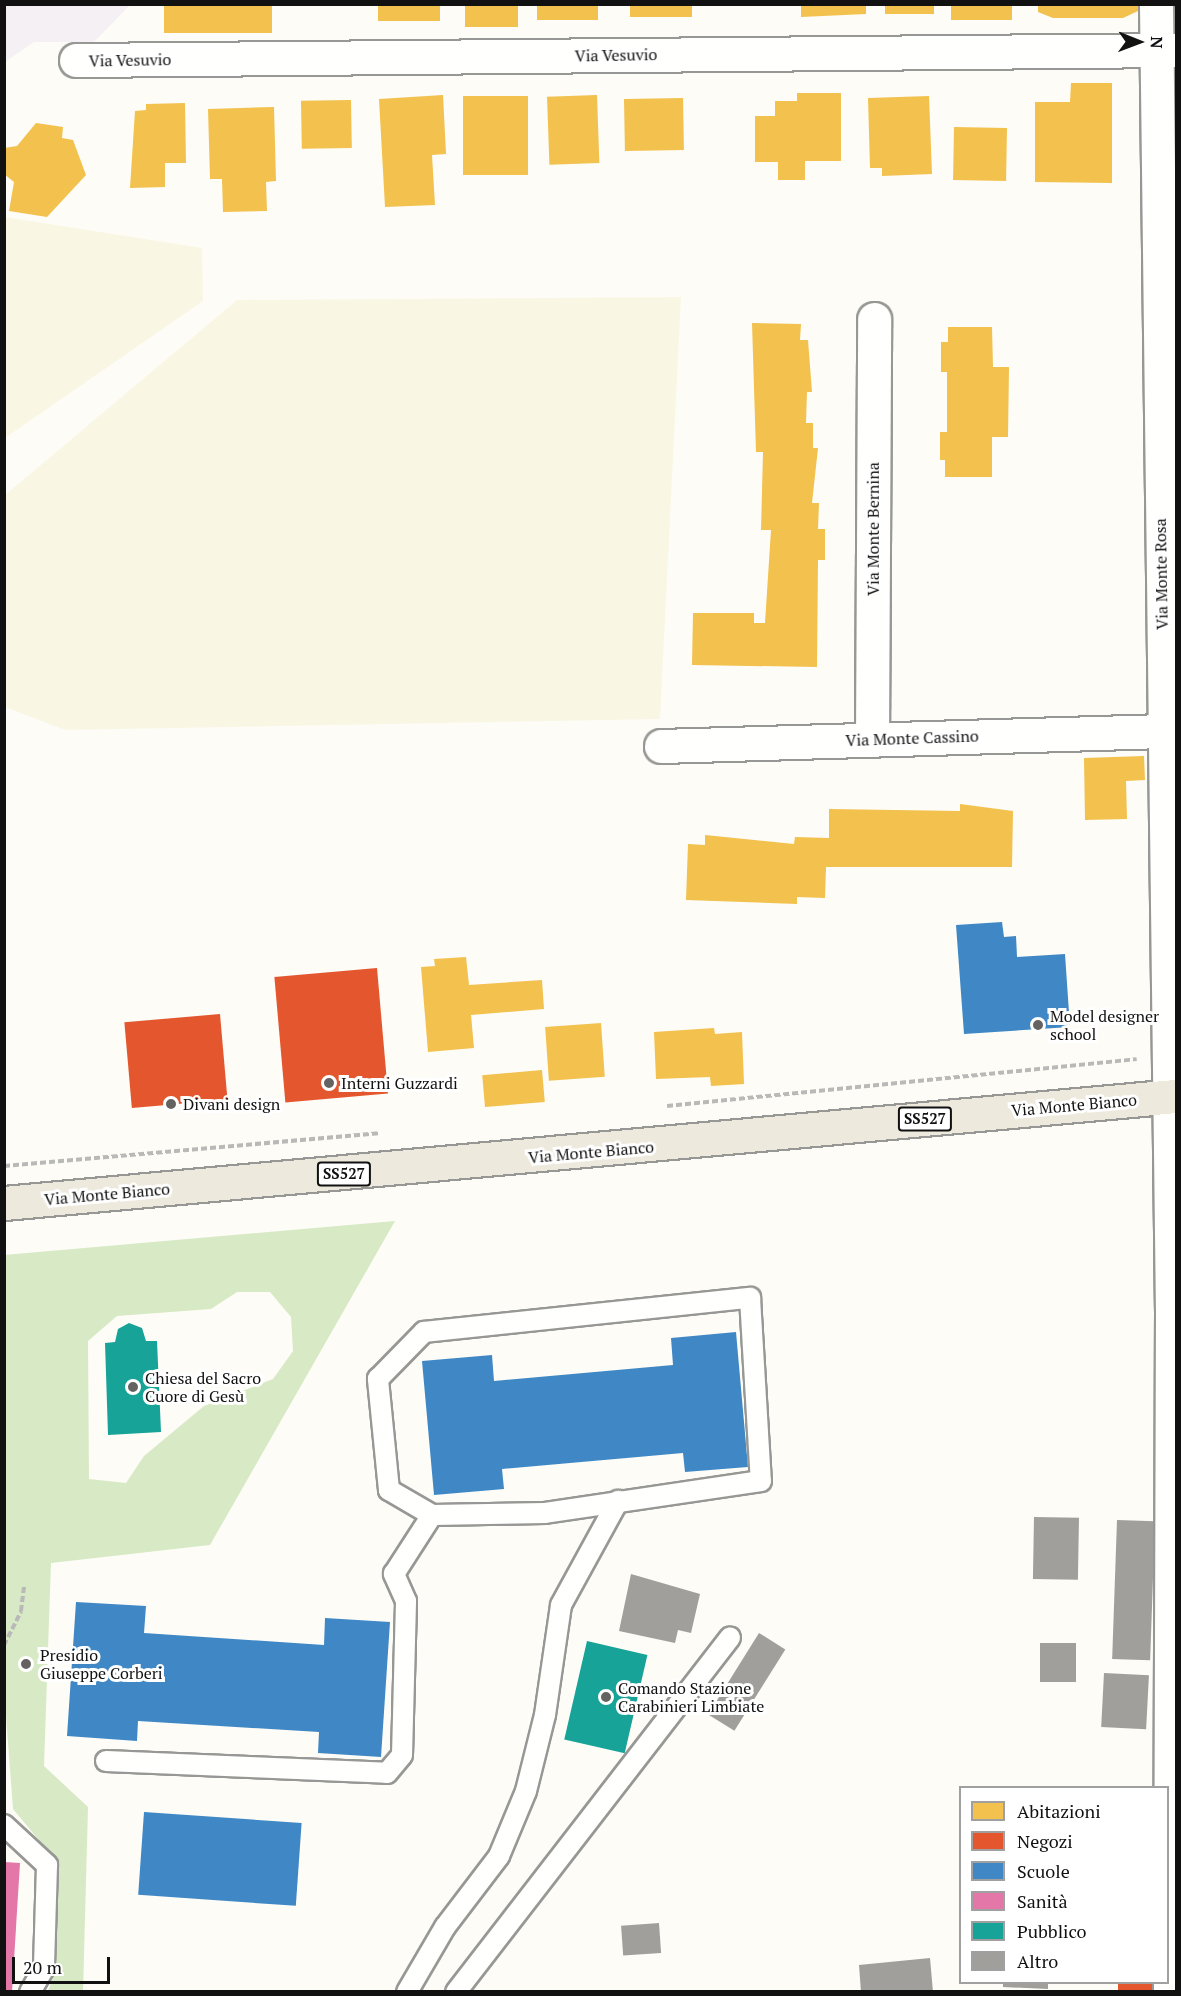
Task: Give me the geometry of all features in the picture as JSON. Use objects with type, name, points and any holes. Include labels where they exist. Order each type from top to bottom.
[{"type":"main road","name":"Via Monte Bianco","points":[[4,1203],[1171,1096]]},
{"type":"street","name":"Via Monte Rosa","points":[[1156,4],[1166,50],[1162,731],[1166,1056],[1171,1096],[1174,1325],[1170,1992]]},
{"type":"street","name":"Via Vesuvio","points":[[76,60],[1166,50]]},
{"type":"street","name":"Via Monte Bernina","points":[[872,739],[874,319]]},
{"type":"street","name":"Via Monte Cassino","points":[[661,746],[1162,731]]},
{"type":"lane","points":[[750,1298],[761,1481],[618,1501],[545,1513],[432,1515],[389,1490],[378,1379],[424,1332],[750,1298]]},
{"type":"lane","points":[[407,1992],[445,1927],[499,1856],[526,1791],[545,1715],[561,1605],[618,1501]]},
{"type":"lane","points":[[106,1761],[387,1773],[402,1755],[406,1601],[394,1574],[432,1515]]},
{"type":"lane","points":[[456,1992],[730,1637]]},
{"type":"lane","points":[[4,1825],[46,1865],[44,1968],[30,1992]]},
{"type":"path","points":[[658,1107],[1166,1056]]},
{"type":"path","points":[[4,1166],[385,1132]]},
{"type":"path","points":[[4,1645],[21,1611],[24,1585]]},
{"type":"shaded area","points":[[5,4],[130,5],[94,42],[34,42],[5,62]]},
{"type":"shaded area","points":[[5,217],[202,248],[203,301],[5,438]]},
{"type":"shaded area","points":[[681,297],[660,719],[65,730],[5,707],[5,495],[237,300]]},
{"type":"green space","name":"Presidio Giuseppe Corberi","points":[[395,1221],[210,1545],[51,1563],[44,1766],[88,1807],[83,1991],[48,1991],[54,1975],[52,1856],[13,1809],[4,1690],[4,1255]],"holes":[[[237,1292],[270,1292],[291,1317],[293,1351],[273,1379],[204,1406],[144,1456],[126,1483],[89,1479],[88,1341],[117,1316],[211,1309]]]},
{"type":"building: Abitazioni","points":[[164,4],[272,4],[272,33],[164,33]]},
{"type":"building: Abitazioni","points":[[378,4],[440,4],[440,21],[378,21]]},
{"type":"building: Abitazioni","points":[[465,4],[518,4],[518,27],[465,27]]},
{"type":"building: Abitazioni","points":[[537,4],[598,4],[598,20],[537,20]]},
{"type":"building: Abitazioni","points":[[630,4],[692,4],[692,17],[630,17]]},
{"type":"building: Abitazioni","points":[[801,4],[866,4],[866,14],[801,17]]},
{"type":"building: Abitazioni","points":[[885,4],[934,4],[934,14],[885,14]]},
{"type":"building: Abitazioni","points":[[951,4],[1012,4],[1012,20],[951,20]]},
{"type":"building: Abitazioni","points":[[1038,4],[1138,4],[1138,11],[1123,18],[1053,18],[1038,12]]},
{"type":"building: Abitazioni","points":[[1071,83],[1112,83],[1112,183],[1035,182],[1035,102],[1070,102]]},
{"type":"building: Abitazioni","points":[[797,93],[841,93],[841,161],[805,161],[805,180],[778,180],[778,162],[755,162],[755,116],[775,116],[775,101],[797,101]]},
{"type":"building: Abitazioni","points":[[443,95],[446,154],[432,155],[435,205],[385,207],[379,99]]},
{"type":"building: Abitazioni","points":[[597,95],[599,163],[549,165],[547,97]]},
{"type":"building: Abitazioni","points":[[463,96],[528,96],[528,175],[463,175]]},
{"type":"building: Abitazioni","points":[[929,96],[932,174],[882,176],[882,168],[870,168],[868,98]]},
{"type":"building: Abitazioni","points":[[683,98],[684,150],[625,151],[624,99]]},
{"type":"building: Abitazioni","points":[[351,100],[352,148],[302,149],[301,101]]},
{"type":"building: Abitazioni","points":[[185,103],[186,163],[165,163],[165,187],[130,188],[135,111],[146,110],[146,104]]},
{"type":"building: Abitazioni","points":[[274,107],[276,181],[266,182],[267,211],[223,212],[222,179],[210,179],[208,109]]},
{"type":"building: Abitazioni","points":[[36,123],[63,127],[62,138],[73,140],[86,175],[47,217],[9,211],[14,182],[4,174],[4,148],[17,146]]},
{"type":"building: Abitazioni","points":[[954,127],[1007,128],[1006,181],[953,180]]},
{"type":"building: Abitazioni","points":[[752,323],[801,324],[800,340],[808,340],[812,392],[807,392],[806,423],[813,423],[813,448],[818,448],[812,503],[819,503],[818,529],[825,529],[825,560],[818,560],[817,667],[692,665],[693,613],[754,613],[754,623],[765,623],[771,530],[761,530],[763,452],[756,452]]},
{"type":"building: Abitazioni","points":[[948,327],[992,327],[993,367],[1009,367],[1008,437],[992,437],[992,477],[945,477],[945,460],[940,460],[940,432],[947,432],[947,372],[941,372],[941,342],[948,342]]},
{"type":"building: Abitazioni","points":[[1144,756],[1145,780],[1126,781],[1127,819],[1085,820],[1084,758]]},
{"type":"building: Abitazioni","points":[[960,804],[1013,811],[1012,867],[826,867],[825,898],[797,897],[797,904],[686,900],[688,844],[705,845],[705,835],[794,844],[795,837],[829,838],[829,809],[960,811]]},
{"type":"building: Abitazioni","points":[[466,957],[469,985],[542,980],[544,1009],[471,1015],[474,1048],[428,1052],[421,967],[435,966],[434,959]]},
{"type":"building: Abitazioni","points":[[601,1023],[605,1077],[549,1081],[545,1027]]},
{"type":"building: Abitazioni","points":[[714,1028],[715,1034],[742,1032],[744,1084],[711,1086],[710,1077],[656,1079],[654,1032]]},
{"type":"building: Abitazioni","points":[[542,1070],[545,1102],[485,1107],[482,1075]]},
{"type":"building: Negozi","points":[[377,968],[388,1094],[285,1102],[274,977]]},
{"type":"building: Negozi","points":[[220,1014],[227,1100],[132,1108],[124,1022]]},
{"type":"building: Negozi","points":[[1118,1984],[1153,1984],[1153,1992],[1118,1992]]},
{"type":"building: Scuole","points":[[1002,922],[1004,937],[1016,936],[1017,957],[1065,954],[1070,1027],[964,1034],[956,925]]},
{"type":"building: Scuole","points":[[736,1332],[748,1467],[685,1472],[683,1453],[502,1469],[504,1489],[434,1495],[422,1361],[492,1355],[494,1381],[673,1365],[671,1338]]},
{"type":"building: Scuole","points":[[76,1602],[146,1606],[144,1633],[324,1645],[325,1618],[390,1622],[381,1757],[318,1753],[319,1732],[138,1721],[137,1741],[67,1736]]},
{"type":"building: Scuole","points":[[144,1812],[302,1823],[296,1906],[138,1895]]},
{"type":"building: Sanità","points":[[4,1862],[20,1863],[12,1992],[4,1992]]},
{"type":"building: Pubblico","name":"Chiesa del Sacro Cuore di Gesù","points":[[129,1323],[142,1328],[146,1341],[157,1341],[161,1432],[108,1435],[105,1343],[115,1342],[118,1329]]},
{"type":"building: Pubblico","points":[[587,1641],[647,1655],[625,1753],[564,1739]]},
{"type":"building: Altro","points":[[1034,1517],[1079,1518],[1078,1580],[1033,1579]]},
{"type":"building: Altro","points":[[1117,1520],[1155,1521],[1150,1660],[1112,1659]]},
{"type":"building: Altro","points":[[631,1574],[700,1594],[691,1633],[678,1630],[675,1643],[619,1631]]},
{"type":"building: Altro","points":[[759,1633],[785,1649],[734,1731],[708,1714]]},
{"type":"building: Altro","points":[[1040,1643],[1076,1643],[1076,1682],[1040,1682]]},
{"type":"building: Altro","points":[[1104,1673],[1149,1675],[1146,1729],[1101,1727]]},
{"type":"building: Altro","points":[[659,1923],[661,1953],[623,1956],[621,1926]]},
{"type":"building: Altro","points":[[930,1958],[933,1992],[861,1992],[859,1965]]},
{"type":"building: Altro","points":[[1003,1984],[1048,1984],[1048,1989],[1003,1987]]},
{"type":"place","name":"Model designer school","points":[[1038,1025]]},
{"type":"place","name":"Interni Guzzardi","points":[[329,1083]]},
{"type":"place","name":"Divani design","points":[[171,1104]]},
{"type":"place","name":"Chiesa del Sacro Cuore di Gesù","points":[[133,1387]]},
{"type":"place","name":"Presidio Giuseppe Corberi","points":[[26,1664]]},
{"type":"place","name":"Comando Stazione Carabinieri Limbiate","points":[[606,1697]]}]
